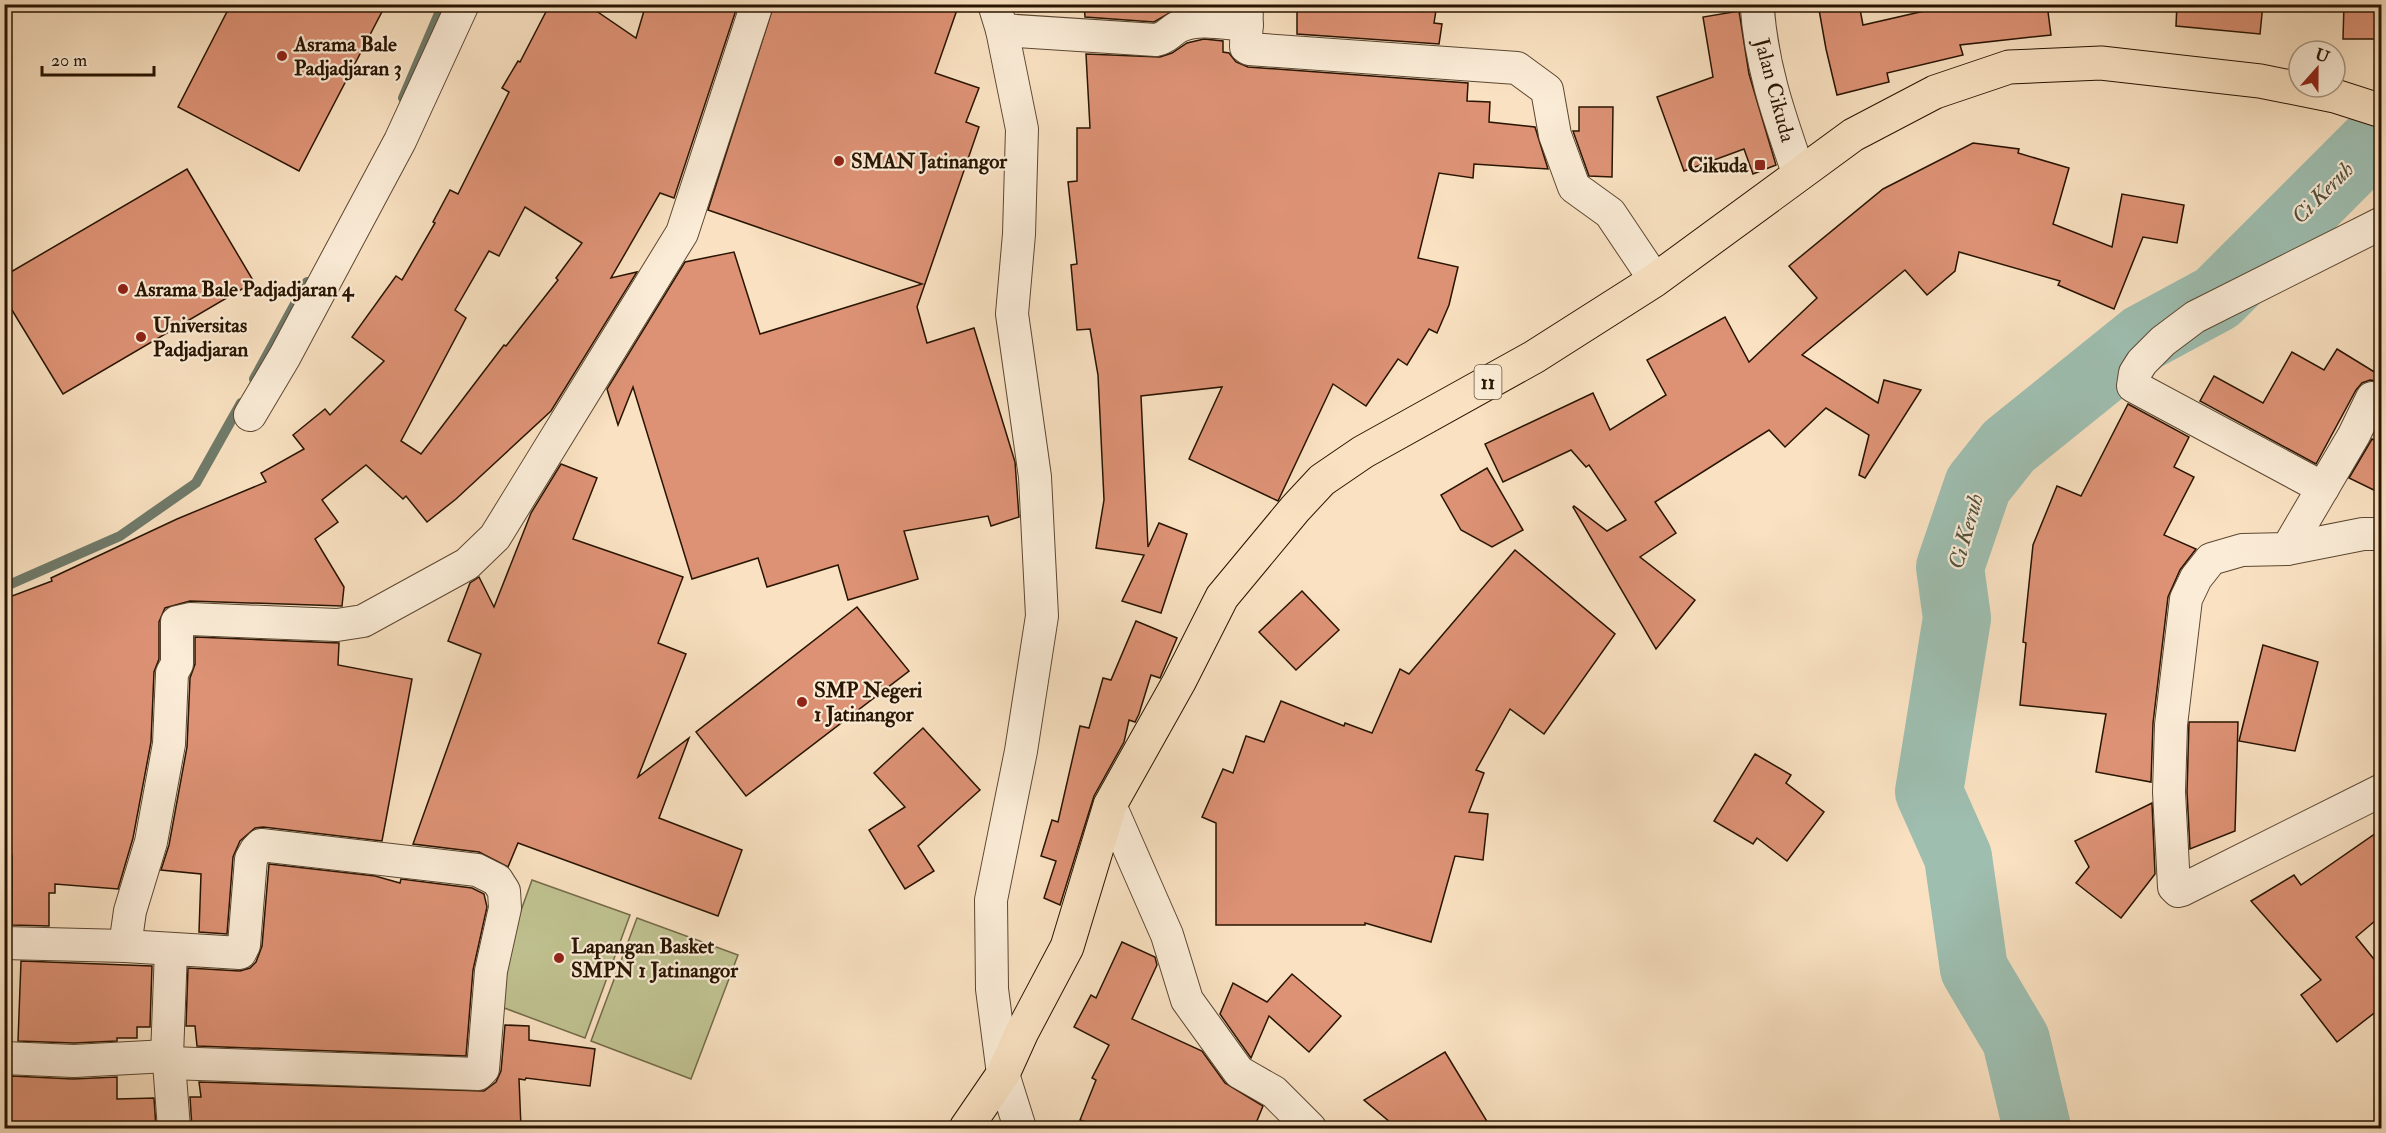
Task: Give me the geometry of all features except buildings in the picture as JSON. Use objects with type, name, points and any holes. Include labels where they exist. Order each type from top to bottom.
[{"type":"highway","name":"11","points":[[966,1128],[1003,1074],[1022,1032],[1067,947],[1110,805],[1179,682],[1222,597],[1295,508],[1322,480],[1363,452],[1534,357],[1655,280],[1853,135],[1935,92],[2009,67],[2101,63],[2260,81],[2335,96],[2382,111]]},
{"type":"street","points":[[250,415],[285,356],[400,141],[463,4]]},
{"type":"street","points":[[125,946],[130,910],[151,842],[169,744],[172,674],[177,664],[177,622],[190,619],[337,625],[363,621],[467,564],[495,537],[682,233],[757,4]]},
{"type":"street","name":"Jalan Cikuda","points":[[1757,4],[1759,41],[1771,92],[1799,174]]},
{"type":"street","points":[[1020,1128],[1003,1074],[992,989],[991,900],[1021,751],[1042,616],[1035,477],[1012,314],[1019,234],[1022,129],[998,17],[1156,40],[1163,39],[1180,26],[1247,15],[1246,46],[1249,49],[1517,68],[1547,90],[1555,135],[1574,188],[1610,213],[1655,280]]},
{"type":"street","points":[[2323,488],[2133,386],[2134,373],[2163,341],[2195,317],[2382,223]]},
{"type":"street","points":[[2287,549],[2354,435],[2372,398]]},
{"type":"street","points":[[2382,534],[2363,534],[2287,549],[2242,550],[2211,559],[2196,578],[2187,599],[2171,725],[2169,792],[2174,887],[2178,891],[2182,890],[2382,790]]},
{"type":"street","points":[[1110,805],[1167,935],[1187,1000],[1239,1072],[1274,1092],[1310,1128]]},
{"type":"street","points":[[4,943],[125,946],[240,953],[244,945],[251,859],[255,850],[261,845],[477,870],[497,880],[504,891],[505,908],[491,971],[483,1070],[478,1074],[168,1059],[74,1061],[4,1058]]},
{"type":"street","points":[[171,950],[168,1059],[174,1128]]},
{"type":"green space","name":"Lapangan Basket SMPN 1 Jatinangor","points":[[532,880],[630,915],[585,1038],[488,1002]]},
{"type":"green space","points":[[637,918],[738,955],[691,1079],[591,1041]]},
{"type":"waterway","points":[[403,98],[443,4]]},
{"type":"waterway","name":"Ci Keruh","points":[[2037,1128],[2016,1040],[1974,969],[1958,857],[1929,792],[1957,618],[1950,567],[1978,485],[2009,446],[2143,338],[2217,298],[2382,133]]},
{"type":"waterway","points":[[254,379],[307,282]]},
{"type":"waterway","points":[[4,587],[120,536],[196,483],[241,403]]},
{"type":"place","name":"Asrama Bale Padjadjaran 3","points":[[282,56]]},
{"type":"place","name":"SMAN Jatinangor","points":[[839,161]]},
{"type":"place","name":"Cikuda","points":[[1760,165]]},
{"type":"place","name":"Asrama Bale Padjadjaran 4","points":[[123,289]]},
{"type":"place","name":"Universitas Padjadjaran","points":[[141,337]]},
{"type":"place","name":"SMP Negeri 1 Jatinangor","points":[[802,702]]},
{"type":"place","name":"Lapangan Basket SMPN 1 Jatinangor","points":[[559,958]]}]
